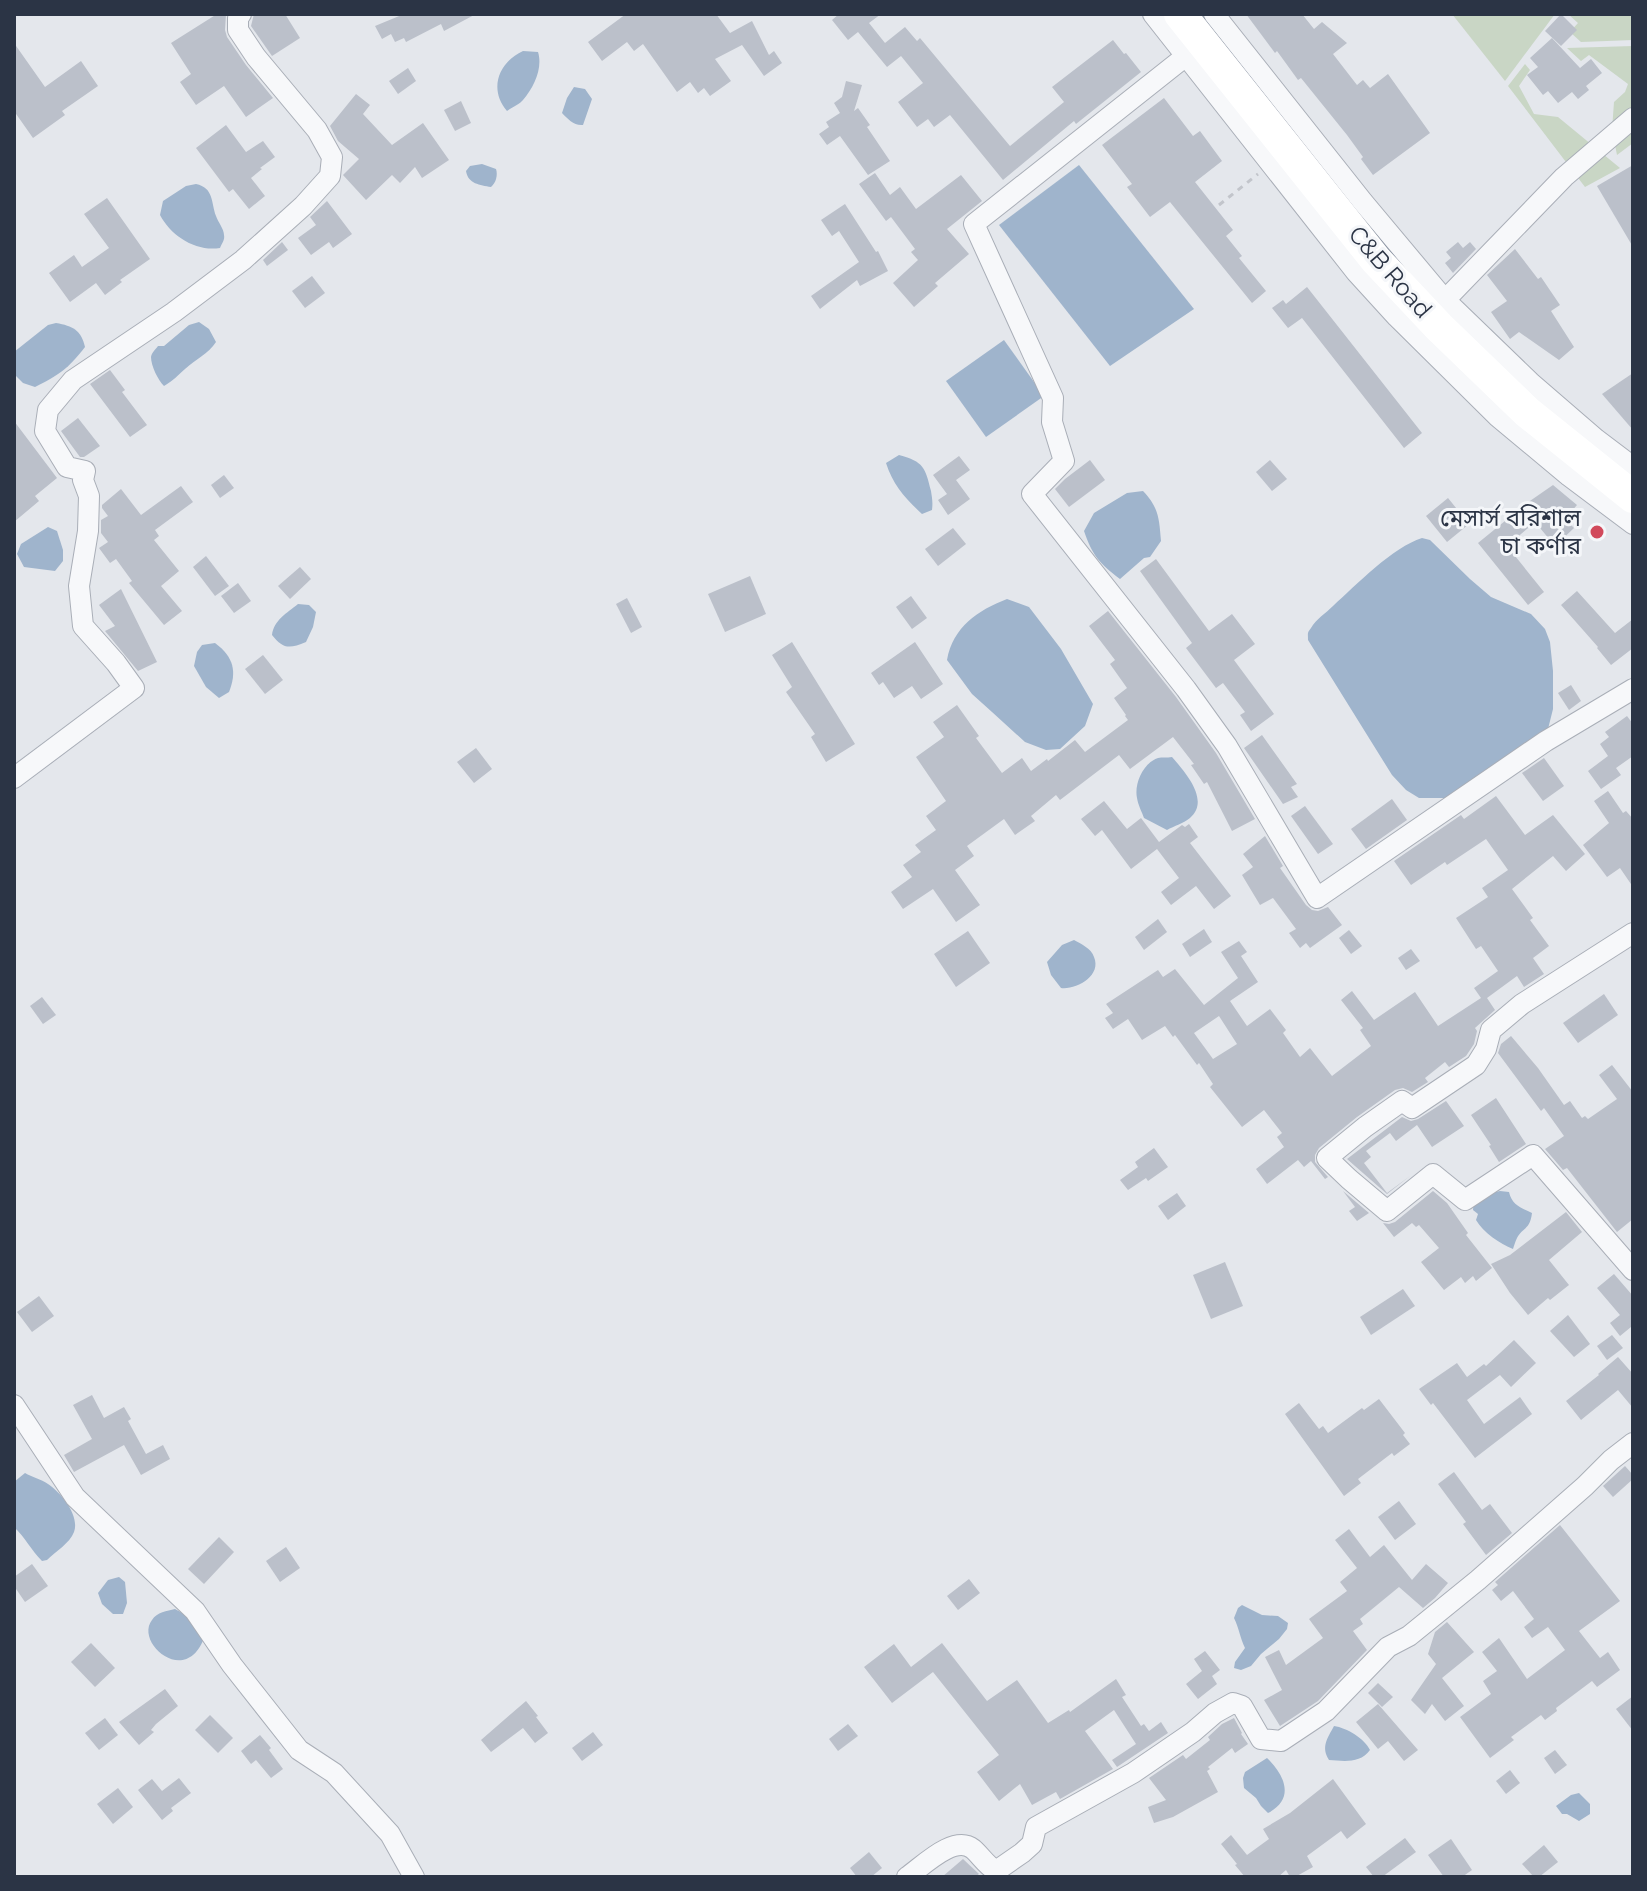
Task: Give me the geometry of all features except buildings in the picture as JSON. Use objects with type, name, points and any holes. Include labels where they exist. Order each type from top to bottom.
[{"type":"highway","name":"C&B Road","points":[[1180,14],[1376,260],[1439,327],[1527,412],[1633,497]]},
{"type":"street","points":[[14,778],[134,688],[83,626],[79,586],[88,531],[89,496],[83,480],[85,471],[67,467],[58,455],[45,431],[48,410],[73,380],[174,312],[243,260],[303,206],[330,176],[332,157],[317,130],[256,57],[238,30],[241,14]]},
{"type":"street","points":[[1153,14],[1356,272],[1397,317],[1497,416],[1633,524]]},
{"type":"street","points":[[1214,14],[1445,300],[1530,382],[1633,467]]},
{"type":"street","points":[[1186,56],[974,224],[1053,398],[1052,422],[1064,461],[1032,494],[1186,689],[1227,746],[1317,898],[1546,741],[1633,689]]},
{"type":"street","points":[[1445,300],[1564,177],[1633,118]]},
{"type":"street","points":[[1633,933],[1522,1004],[1491,1030],[1486,1049],[1476,1065],[1412,1108],[1402,1101],[1390,1108],[1327,1158],[1387,1211],[1433,1174],[1465,1200],[1533,1155],[1633,1270]]},
{"type":"street","points":[[14,1405],[75,1497],[195,1611],[232,1665],[299,1750],[334,1773],[390,1834],[414,1877]]},
{"type":"street","points":[[907,1877],[946,1848],[958,1844],[972,1847],[988,1867],[996,1871],[1032,1844],[1036,1827],[1133,1773],[1233,1703],[1242,1706],[1248,1713],[1261,1739],[1281,1741],[1326,1711],[1388,1647],[1409,1636],[1478,1580],[1633,1443]]},
{"type":"path","points":[[1219,205],[1271,165]]},
{"type":"green space","points":[[1452,14],[1555,14],[1505,81]]},
{"type":"green space","points":[[1568,14],[1633,14],[1633,40],[1581,42],[1570,32],[1578,23]]},
{"type":"green space","points":[[1633,46],[1633,143],[1617,155],[1612,130],[1614,102],[1625,92],[1628,84],[1589,55],[1581,61],[1567,48]]},
{"type":"green space","points":[[1525,64],[1530,70],[1519,86],[1534,114],[1558,117],[1620,168],[1585,187],[1508,86]]},
{"type":"water","points":[[523,51],[538,52],[538,71],[527,95],[507,111],[498,94],[499,77],[508,62]]},
{"type":"water","points":[[574,87],[585,89],[592,99],[583,125],[574,123],[562,113]]},
{"type":"water","points":[[482,164],[496,169],[496,179],[491,187],[475,183],[467,175],[470,166]]},
{"type":"water","points":[[1079,165],[1194,309],[1110,366],[999,225]]},
{"type":"water","points":[[196,184],[211,196],[224,233],[220,248],[211,249],[185,241],[171,230],[160,215],[163,201],[186,186]]},
{"type":"water","points":[[199,322],[209,329],[216,342],[164,386],[151,361],[152,354],[158,346],[164,346],[189,325]]},
{"type":"water","points":[[56,323],[75,330],[85,347],[51,379],[35,387],[23,383],[14,374],[14,352],[48,325]]},
{"type":"water","points":[[1004,340],[1044,396],[986,437],[946,381]]},
{"type":"water","points":[[899,455],[919,463],[925,471],[932,510],[922,514],[896,485],[886,463]]},
{"type":"water","points":[[1143,491],[1157,514],[1161,541],[1150,557],[1144,558],[1120,579],[1098,558],[1084,531],[1094,513],[1127,493]]},
{"type":"water","points":[[48,527],[57,531],[63,561],[55,571],[24,567],[17,554],[21,544]]},
{"type":"water","points":[[1422,538],[1430,540],[1491,597],[1531,614],[1545,629],[1550,642],[1553,709],[1548,729],[1451,798],[1419,798],[1392,775],[1308,640],[1308,632],[1316,622],[1364,578],[1399,549]]},
{"type":"water","points":[[1007,599],[1029,607],[1061,649],[1093,704],[1085,726],[1060,749],[1046,750],[1025,742],[972,694],[947,660],[955,638],[968,621]]},
{"type":"water","points":[[298,604],[309,605],[316,612],[313,627],[306,642],[287,646],[272,635],[273,630],[282,617]]},
{"type":"water","points":[[215,643],[230,659],[233,671],[229,692],[219,698],[206,687],[194,666],[202,645]]},
{"type":"water","points":[[1172,757],[1193,786],[1198,803],[1190,818],[1167,830],[1144,818],[1136,792],[1148,764],[1158,758]]},
{"type":"water","points":[[1074,940],[1093,954],[1094,970],[1080,984],[1061,988],[1051,975],[1047,962],[1062,945]]},
{"type":"water","points":[[1509,1192],[1515,1203],[1532,1213],[1530,1223],[1517,1238],[1513,1249],[1483,1229],[1476,1220],[1478,1214],[1473,1210],[1474,1197]]},
{"type":"water","points":[[25,1473],[53,1488],[64,1499],[74,1519],[72,1536],[47,1560],[42,1561],[14,1527],[14,1482]]},
{"type":"water","points":[[119,1577],[125,1582],[127,1603],[123,1614],[113,1614],[102,1604],[98,1593],[108,1580]]},
{"type":"water","points":[[1242,1605],[1262,1615],[1278,1616],[1288,1623],[1279,1639],[1251,1666],[1241,1670],[1234,1668],[1235,1662],[1245,1648],[1234,1618]]},
{"type":"water","points":[[175,1609],[186,1615],[205,1635],[197,1651],[187,1659],[176,1660],[165,1656],[150,1640],[148,1629],[154,1617]]},
{"type":"water","points":[[1334,1726],[1355,1734],[1370,1750],[1356,1760],[1329,1760],[1325,1747]]},
{"type":"water","points":[[1267,1758],[1278,1771],[1284,1786],[1282,1801],[1268,1813],[1244,1788],[1243,1778],[1245,1772]]},
{"type":"water","points":[[1579,1793],[1590,1804],[1590,1814],[1579,1821],[1562,1814],[1556,1806]]},
{"type":"place","name":"মেসার্স বরিশাল চা কর্ণার","points":[[1597,532]]}]
